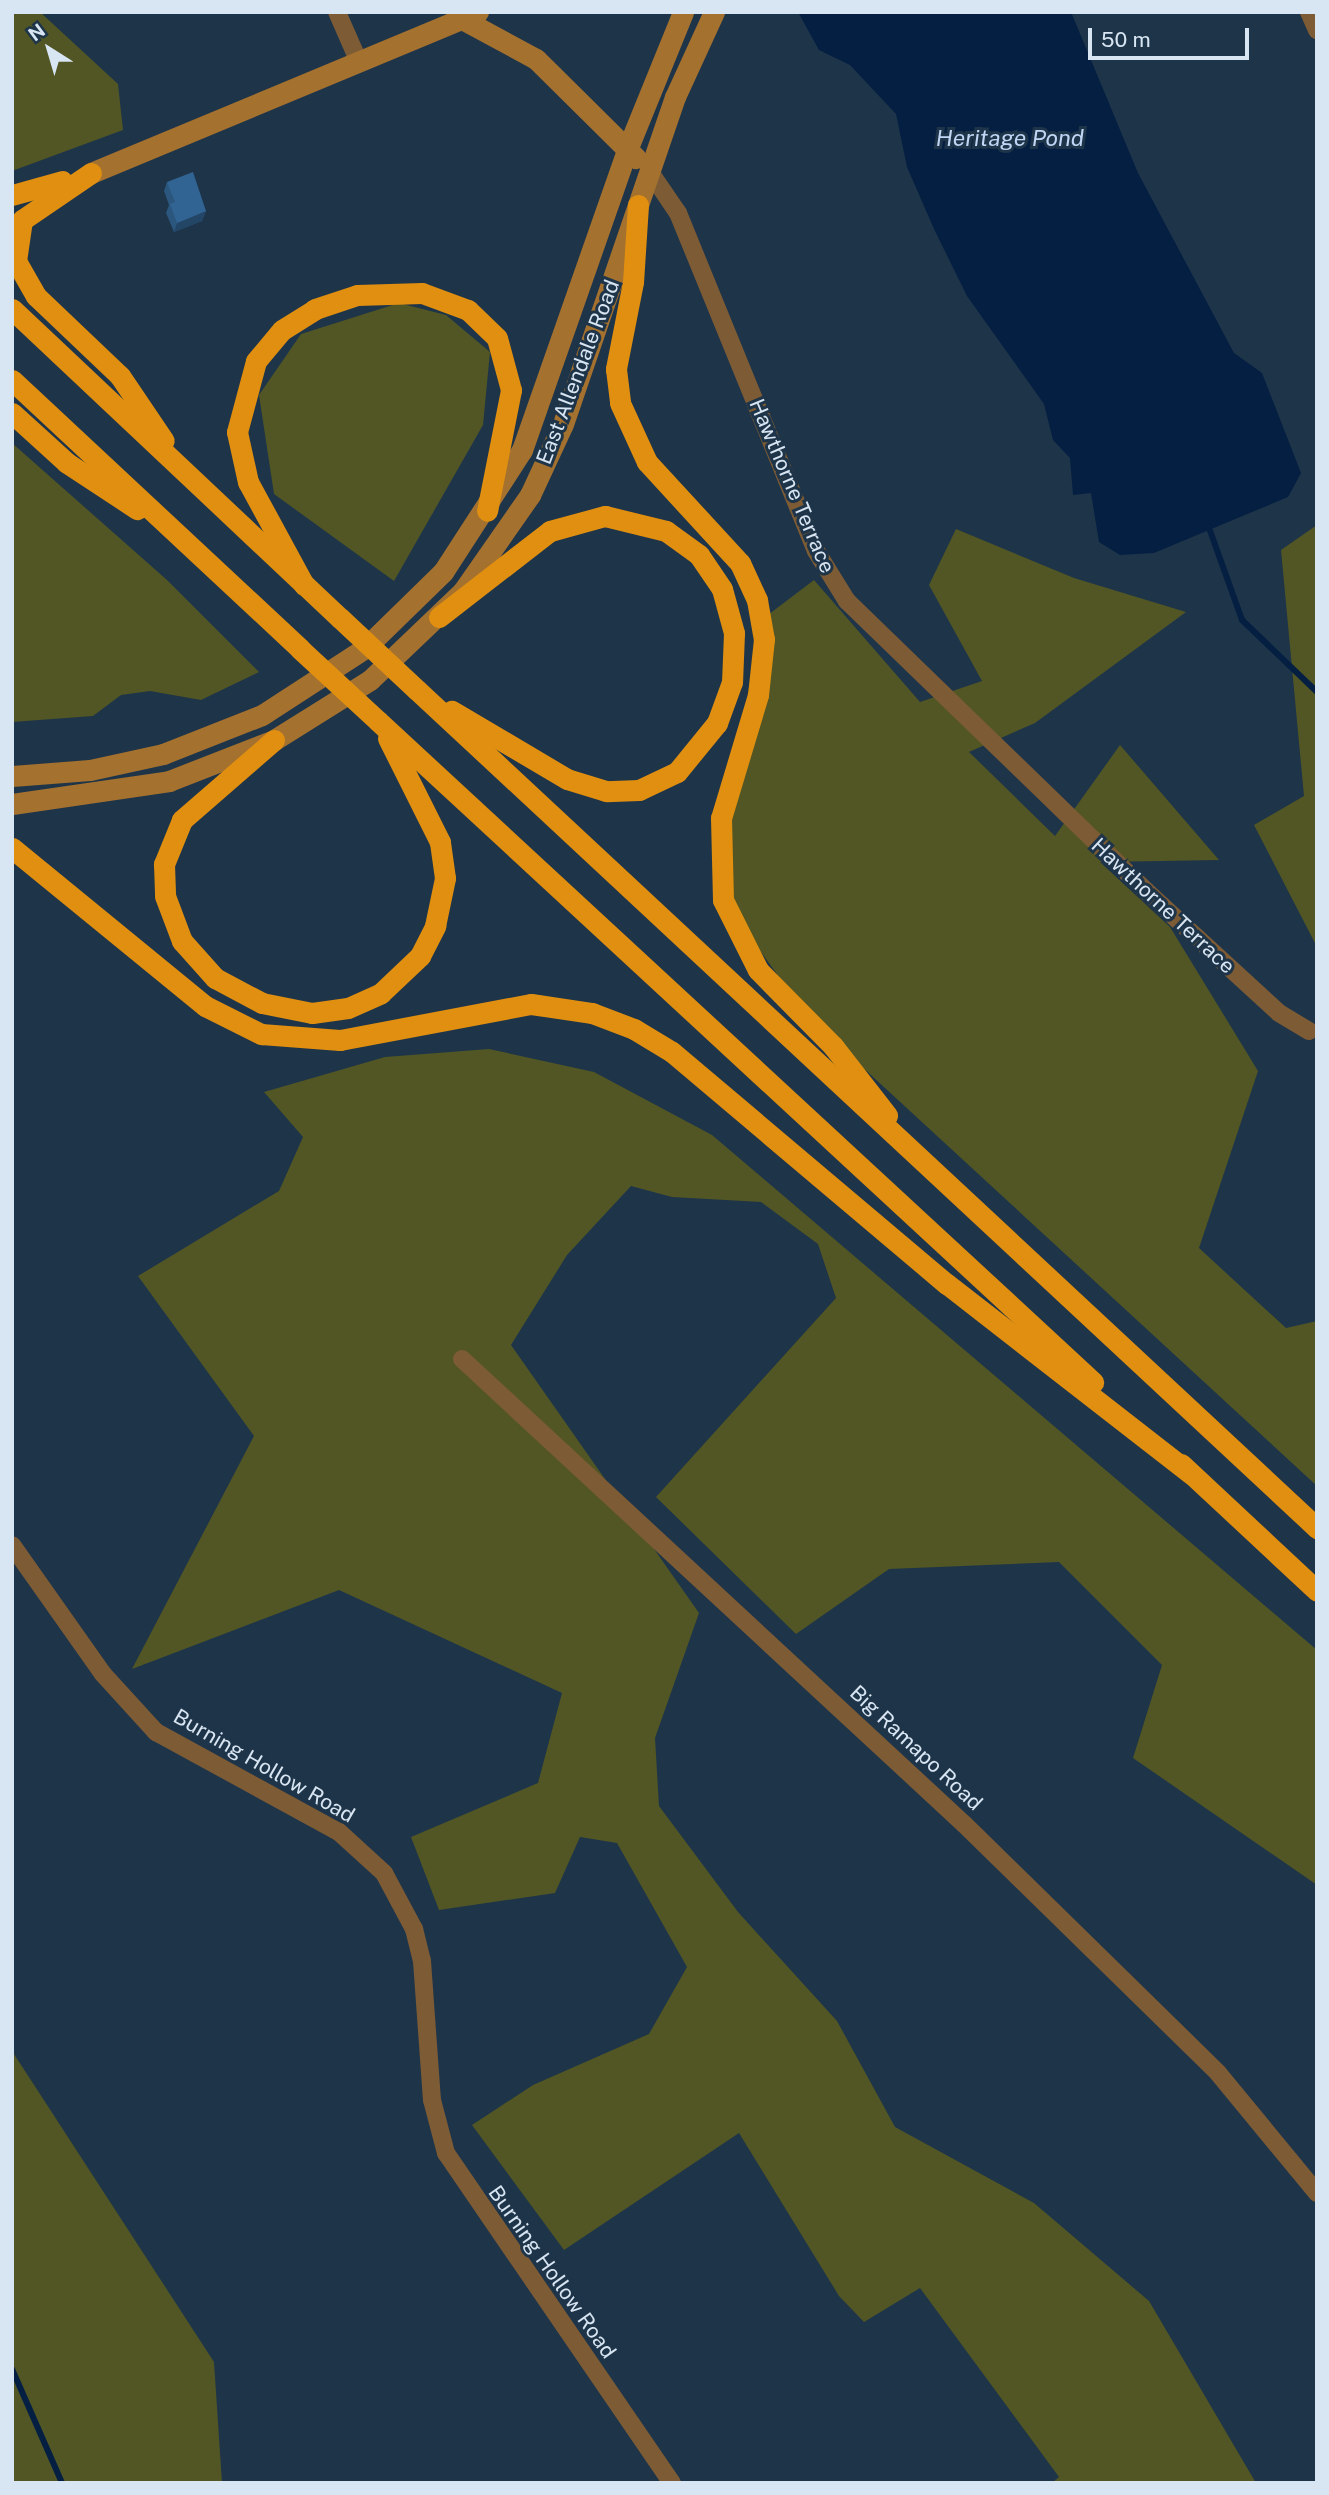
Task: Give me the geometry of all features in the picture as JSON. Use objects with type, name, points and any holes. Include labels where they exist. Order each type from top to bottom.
[{"type":"highway","points":[[12,195],[91,173]]},
{"type":"highway","points":[[91,173],[22,220],[16,261],[36,296],[120,376],[187,475]]},
{"type":"highway","points":[[638,205],[633,282],[616,369],[620,403],[647,462],[740,564],[757,600],[764,639],[758,695],[721,818],[723,900],[758,970],[833,1046],[927,1167]]},
{"type":"highway","points":[[304,584],[248,481],[237,432],[256,361],[282,330],[315,309],[357,295],[422,293],[468,310],[497,338],[511,390],[487,511]]},
{"type":"highway","points":[[12,309],[416,690],[1317,1528]]},
{"type":"highway","points":[[12,380],[1317,1591]]},
{"type":"highway","points":[[12,414],[67,463],[189,543]]},
{"type":"highway","points":[[416,690],[568,779],[622,792],[660,783],[692,759],[717,723],[732,682],[732,622],[712,571],[684,542],[626,518],[587,518],[550,531],[439,617]]},
{"type":"highway","points":[[274,740],[182,820],[164,864],[170,915],[201,967],[244,996],[295,1012],[348,1008],[381,993],[420,956],[443,889],[435,828],[378,721]]},
{"type":"highway","points":[[12,848],[205,1006],[261,1034],[340,1040],[531,1004],[592,1013],[634,1029],[681,1059],[947,1284],[1191,1474]]},
{"type":"main road","name":"East Allendale Road","points":[[12,776],[90,770],[163,754],[291,699],[392,625],[443,572],[487,511],[537,416],[627,150],[684,12]]},
{"type":"main road","name":"East Allendale Road","points":[[12,804],[156,784],[274,740],[346,698],[439,617],[485,563],[536,484],[577,388],[688,62],[714,12]]},
{"type":"main road","points":[[91,173],[470,16]]},
{"type":"main road","name":"Hawthorne Terrace","points":[[470,16],[536,59],[650,172]]},
{"type":"street","points":[[337,12],[359,62]]},
{"type":"street","points":[[1309,12],[1317,30]]},
{"type":"street","name":"Hawthorne Terrace","points":[[650,172],[678,213],[816,551],[846,601],[1146,891],[1279,1013],[1309,1031]]},
{"type":"street","name":"Big Ramapo Road","points":[[462,1359],[964,1824],[1218,2073],[1317,2193]]},
{"type":"street","name":"Burning Hollow Road","points":[[12,1545],[103,1674],[156,1732],[339,1832],[384,1873],[414,1929],[422,1961],[432,2100],[446,2153],[672,2483]]},
{"type":"green space","points":[[12,12],[40,12],[118,84],[123,130],[12,171]]},
{"type":"green space","points":[[399,303],[446,315],[490,352],[483,425],[394,581],[274,494],[259,395],[301,334]]},
{"type":"green space","points":[[12,443],[167,580],[259,672],[201,700],[150,691],[121,695],[93,716],[12,722]]},
{"type":"green space","points":[[1317,525],[1317,947],[1254,825],[1304,796],[1281,550]]},
{"type":"green space","points":[[956,529],[1074,578],[1186,612],[1035,723],[969,752],[1055,836],[1120,745],[1219,860],[1100,862],[1170,927],[1258,1071],[1199,1248],[1286,1328],[1317,1321],[1317,1486],[809,1018],[715,889],[760,621],[814,580],[920,702],[982,681],[929,585]]},
{"type":"green space","points":[[489,1049],[594,1072],[712,1135],[1317,1650],[1317,1885],[1133,1758],[1162,1665],[1059,1562],[889,1569],[796,1634],[656,1497],[836,1298],[818,1244],[761,1202],[672,1197],[631,1186],[567,1255],[511,1345],[699,1613],[655,1738],[659,1806],[738,1912],[837,2021],[895,2127],[1034,2203],[1149,2301],[1256,2483],[1052,2483],[1059,2477],[920,2288],[864,2322],[839,2296],[739,2133],[564,2250],[472,2125],[533,2085],[649,2034],[687,1967],[617,1843],[580,1837],[555,1893],[439,1910],[411,1837],[538,1783],[562,1693],[339,1590],[132,1669],[254,1436],[138,1276],[279,1191],[303,1137],[264,1092],[385,1057]]},
{"type":"green space","points":[[12,2051],[214,2362],[222,2483],[12,2483]]},
{"type":"water","name":"Heritage Pond","points":[[798,12],[1071,12],[1138,173],[1234,353],[1262,373],[1301,473],[1288,497],[1154,553],[1120,555],[1099,542],[1091,493],[1073,495],[1070,458],[1053,440],[1044,404],[967,296],[934,229],[907,167],[896,114],[850,65],[819,50]]},
{"type":"building","points":[[193,172],[206,211],[177,223],[170,204],[175,202],[167,182]]},
{"type":"waterway","points":[[1208,525],[1242,620],[1317,692]]},
{"type":"waterway","points":[[12,2369],[62,2483]]}]
